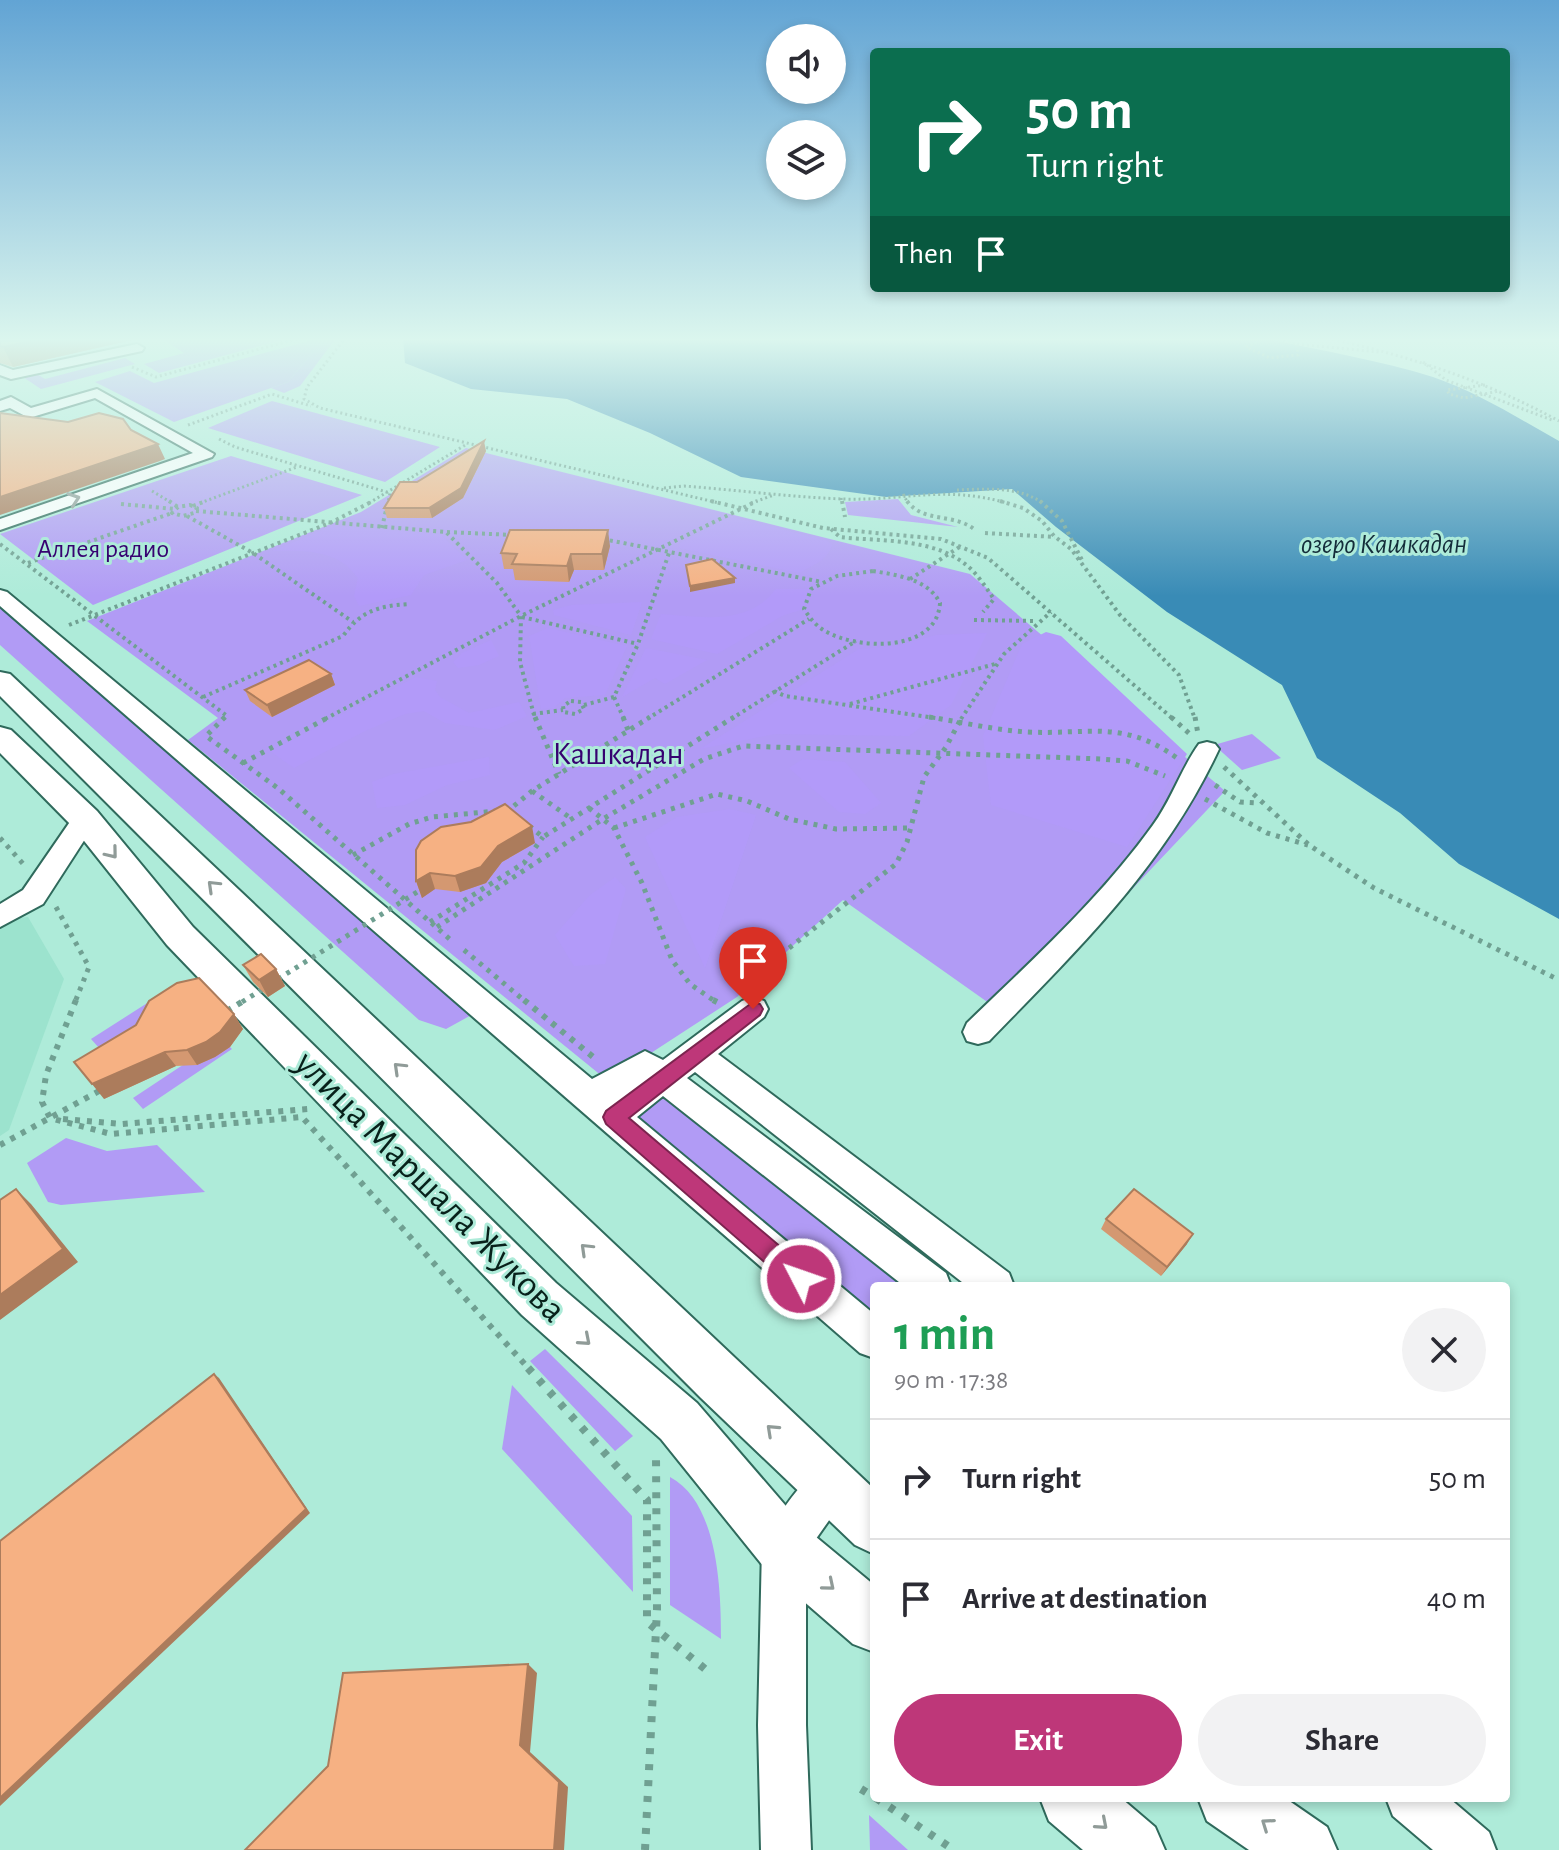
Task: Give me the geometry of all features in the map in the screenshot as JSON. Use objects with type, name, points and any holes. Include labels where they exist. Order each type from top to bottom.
[{"type":"main road","name":"улица Маршала Жукова","points":[[0,680],[870,1522]]},
{"type":"main road","name":"улица Маршала Жукова","points":[[0,736],[85,819],[180,936],[539,1299],[679,1421],[784,1547],[870,1620]]},
{"type":"main road","points":[[1077,1802],[1132,1850]]},
{"type":"main road","points":[[1236,1802],[1304,1850]]},
{"type":"street","points":[[0,525],[206,454],[151,423]]},
{"type":"street","points":[[0,596],[870,1336]]},
{"type":"street","points":[[978,1032],[1139,864],[1198,763]]},
{"type":"street","points":[[0,917],[33,897],[85,819]]},
{"type":"street","points":[[602,1107],[663,1079],[695,1054],[742,1001]]},
{"type":"street","points":[[695,1054],[991,1282]]},
{"type":"street","points":[[602,1107],[620,1079],[645,1064],[928,1282]]},
{"type":"street","points":[[786,1850],[782,1725],[784,1547],[829,1484]]},
{"type":"street","points":[[1416,1802],[1471,1850]]},
{"type":"path","points":[[193,423],[189,425],[201,431]]},
{"type":"path","points":[[383,423],[831,529],[941,539],[962,546],[988,558],[1051,612],[1198,763],[1258,830],[1284,841],[1309,845]]},
{"type":"path","points":[[212,436],[235,447],[390,493]]},
{"type":"path","points":[[46,635],[330,523],[390,493],[467,444]]},
{"type":"path","points":[[27,564],[298,466]]},
{"type":"path","points":[[657,489],[684,486],[841,498],[981,488],[1022,491],[1053,508],[1075,542],[1085,566]]},
{"type":"path","points":[[939,492],[978,495],[1023,508],[1042,521],[1085,566],[1120,615],[1179,675],[1194,711],[1198,763],[1240,802],[1261,803]]},
{"type":"path","points":[[382,528],[390,493]]},
{"type":"path","points":[[243,763],[521,616],[738,508],[776,494]]},
{"type":"path","points":[[903,494],[908,506],[919,514],[963,522],[974,529]]},
{"type":"path","points":[[841,498],[845,517]]},
{"type":"path","points":[[193,506],[197,508],[196,511]]},
{"type":"path","points":[[187,516],[196,511],[382,528],[521,535]]},
{"type":"path","points":[[172,513],[187,516],[253,553],[353,622]]},
{"type":"path","points":[[831,529],[840,537],[920,546],[949,555],[971,569],[994,599],[983,612]]},
{"type":"path","points":[[446,532],[497,583],[521,616],[520,662],[533,714],[559,774]]},
{"type":"path","points":[[985,533],[1055,537]]},
{"type":"path","points":[[595,538],[662,548],[822,582]]},
{"type":"path","points":[[0,544],[227,716],[206,736],[279,789],[430,922],[620,1079]]},
{"type":"path","points":[[910,579],[962,546]]},
{"type":"path","points":[[628,730],[614,697],[638,644],[670,550]]},
{"type":"path","points":[[873,571],[910,579],[935,596],[940,607],[938,618],[930,627],[898,641],[856,641],[828,633],[809,619],[804,609],[805,599],[822,582],[837,576],[873,571]]},
{"type":"path","points":[[202,697],[343,636],[358,616],[409,604]]},
{"type":"path","points":[[742,1001],[896,864],[908,847],[925,776],[1006,649],[1051,612]]},
{"type":"path","points":[[521,616],[638,644]]},
{"type":"path","points":[[353,855],[409,824],[432,817],[509,810],[532,791],[809,619]]},
{"type":"path","points":[[974,620],[1038,621]]},
{"type":"path","points":[[430,922],[524,863],[543,837],[856,641]]},
{"type":"path","points":[[848,704],[996,664]]},
{"type":"path","points":[[773,691],[785,696],[1051,734],[1122,731],[1198,763],[1261,803],[1309,845],[1374,888],[1559,980]]},
{"type":"path","points":[[563,710],[565,704],[571,701],[584,705],[614,697]]},
{"type":"path","points":[[533,714],[563,710],[578,713],[584,705]]},
{"type":"path","points":[[436,927],[603,819],[704,759],[743,746],[1127,761],[1159,772],[1198,763]]},
{"type":"path","points":[[532,791],[572,819]]},
{"type":"path","points":[[614,828],[717,794],[747,801],[789,819],[836,829],[912,828]]},
{"type":"path","points":[[589,808],[614,828],[642,883],[672,960],[690,984],[719,1003],[708,1013]]},
{"type":"path","points":[[509,810],[518,817]]},
{"type":"path","points":[[516,830],[527,824],[543,837]]},
{"type":"path","points":[[0,838],[42,885],[89,967],[46,1075],[42,1102],[50,1118],[111,1134],[302,1117],[647,1500],[647,1622],[710,1673]]},
{"type":"path","points":[[216,1018],[430,884]]},
{"type":"path","points":[[0,1145],[78,1105],[109,1085]]},
{"type":"path","points":[[50,1118],[122,1124],[308,1109],[319,1120]]},
{"type":"path","points":[[645,1850],[656,1627],[656,1445]]},
{"type":"path","points":[[861,1789],[870,1794]]},
{"type":"path","points":[[882,1802],[948,1848]]},
{"type":"shaded area","points":[[733,517],[828,541],[832,545],[823,559],[799,573],[679,548],[680,543]]},
{"type":"shaded area","points":[[332,526],[440,534],[467,560],[424,575],[411,595],[359,606],[354,596],[358,578],[341,561],[308,551],[272,551]]},
{"type":"shaded area","points":[[776,589],[811,589],[804,609],[784,615],[717,654],[651,639],[661,614],[708,617],[738,614],[765,601]]},
{"type":"shaded area","points":[[642,602],[631,635],[554,615],[553,610],[571,605]]},
{"type":"shaded area","points":[[548,628],[627,646],[605,695],[565,698],[554,708],[541,709],[529,636]]},
{"type":"shaded area","points":[[1046,632],[1061,636],[1187,754],[1127,847],[991,805],[983,736],[1022,644]]},
{"type":"shaded area","points":[[987,633],[951,705],[909,736],[775,734],[700,749],[859,649],[895,646],[936,635]]},
{"type":"shaded area","points":[[491,640],[499,656],[479,665],[458,668],[453,662],[462,653]]},
{"type":"shaded area","points":[[646,648],[707,660],[665,684],[655,678],[622,697]]},
{"type":"shaded area","points":[[416,677],[437,681],[435,690],[440,697],[469,713],[519,702],[527,716],[495,730],[445,723],[424,711],[405,714],[294,768],[270,751]]},
{"type":"shaded area","points":[[489,757],[490,775],[447,785],[405,805],[377,808],[372,782],[393,774]]},
{"type":"shaded area","points":[[803,759],[845,762],[881,803],[865,814],[839,812],[789,768]]},
{"type":"shaded area","points":[[730,809],[756,815],[705,968],[645,837],[677,817]]},
{"type":"shaded area","points":[[615,877],[626,889],[605,964],[574,966],[555,935],[589,896]]},
{"type":"shaded area","points":[[28,917],[64,979],[9,1130],[0,1136],[0,928],[18,918]]},
{"type":"green space","points":[[219,423],[354,423],[440,447],[385,482],[208,428]]},
{"type":"green space","name":"Кашкадан","points":[[466,448],[970,574],[1225,791],[1010,1018],[843,900],[737,997],[608,1081],[188,740],[218,718],[87,621],[361,512]]},
{"type":"green space","name":"Аллея радио","points":[[231,456],[362,495],[93,605],[0,534]]},
{"type":"green space","points":[[898,499],[911,515],[958,527],[848,515],[845,502]]},
{"type":"green space","points":[[0,607],[475,1013],[446,1029],[419,1020],[0,645]]},
{"type":"green space","points":[[1252,734],[1281,758],[1242,770],[1214,745]]},
{"type":"green space","points":[[177,984],[187,993],[100,1049],[91,1039]]},
{"type":"green space","points":[[222,1039],[232,1049],[143,1109],[133,1098]]},
{"type":"green space","points":[[645,1076],[907,1282],[870,1282],[870,1312],[618,1101]]},
{"type":"green space","points":[[66,1138],[107,1151],[157,1145],[205,1192],[61,1205],[48,1202],[27,1163]]},
{"type":"green space","points":[[545,1349],[633,1436],[615,1451],[530,1361]]},
{"type":"green space","points":[[512,1385],[632,1516],[633,1592],[502,1449]]},
{"type":"green space","points":[[670,1477],[686,1489],[708,1527],[718,1574],[721,1639],[670,1605]]},
{"type":"green space","points":[[869,1815],[908,1850],[870,1850]]},
{"type":"water","name":"озеро Кашкадан","points":[[626,423],[1527,423],[1559,441],[1559,919],[1459,864],[1400,813],[1317,758],[1282,685],[1167,612],[1056,527],[1012,489],[886,497],[741,477]]},
{"type":"building","points":[[0,423],[126,423],[131,430],[158,444],[0,497]]},
{"type":"building","points":[[484,441],[461,488],[429,508],[384,508],[400,482],[417,482]]},
{"type":"building","points":[[510,530],[608,530],[602,554],[571,554],[567,566],[512,564],[517,554],[501,553]]},
{"type":"building","points":[[712,559],[735,578],[690,586],[686,565]]},
{"type":"building","points":[[309,660],[331,674],[267,705],[245,690]]},
{"type":"building","points":[[505,804],[532,826],[498,846],[481,867],[455,876],[430,873],[416,881],[416,850],[421,841],[441,827],[471,822]]},
{"type":"building","points":[[261,954],[276,969],[259,980],[243,965]]},
{"type":"building","points":[[199,978],[234,1014],[220,1032],[187,1050],[165,1052],[92,1084],[74,1062],[136,1025],[149,1001],[177,983]]},
{"type":"building","points":[[16,1189],[63,1249],[0,1295],[0,1200]]},
{"type":"building","points":[[1134,1189],[1193,1234],[1167,1267],[1106,1219]]},
{"type":"building","points":[[214,1374],[306,1509],[0,1798],[0,1541]]},
{"type":"building","points":[[528,1664],[520,1745],[559,1782],[554,1850],[245,1850],[328,1766],[343,1673]]},
{"type":"route","points":[[753,1009],[613,1117],[801,1279]]}]
